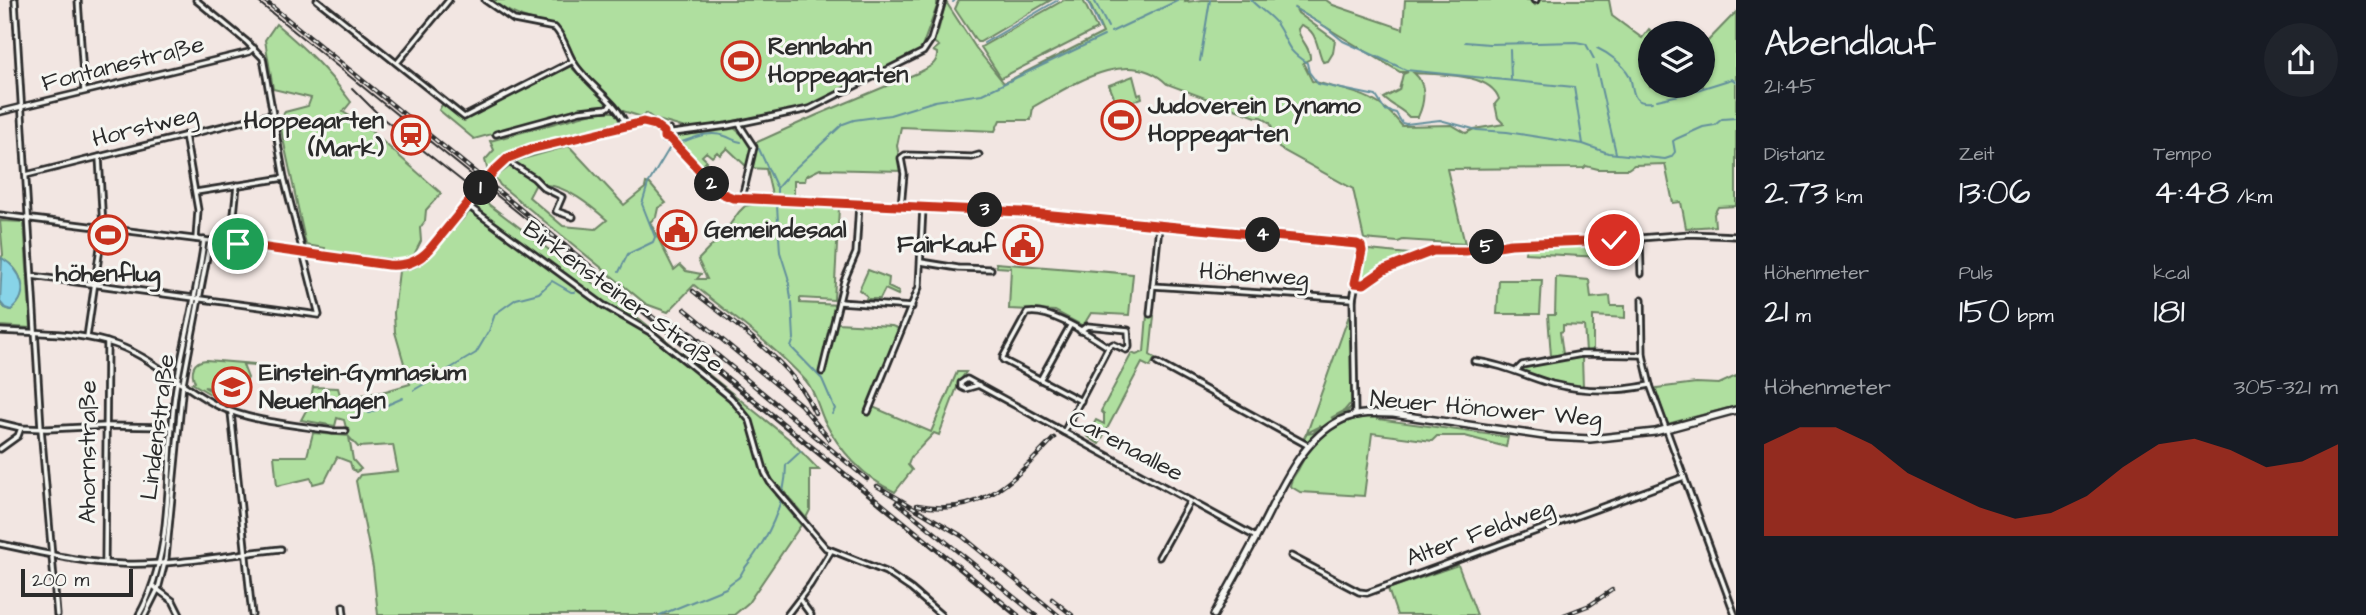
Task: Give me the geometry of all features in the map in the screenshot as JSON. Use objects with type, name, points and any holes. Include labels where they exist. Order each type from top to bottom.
[{"type":"main road","name":"Neuer Hönower Weg","points":[[1214,615],[1292,471],[1309,446],[1331,425],[1355,415],[1393,414],[1575,439],[1605,438],[1667,429],[1736,410]]},
{"type":"street","points":[[15,0],[41,428],[57,615]]},
{"type":"street","points":[[78,0],[84,92]]},
{"type":"street","points":[[32,276],[319,315],[284,177],[263,58],[196,0]]},
{"type":"street","points":[[317,0],[464,117],[573,61]]},
{"type":"street","points":[[396,64],[449,0]]},
{"type":"street","points":[[485,0],[514,20],[555,28],[566,42],[573,61],[620,113],[626,125]]},
{"type":"street","points":[[0,215],[388,265],[407,264],[427,252],[506,160],[520,152],[646,122],[664,132],[670,130],[673,133],[739,124],[814,108],[916,56],[929,44],[943,0]]},
{"type":"street","name":"Fontanestraße","points":[[0,112],[249,52],[254,48]]},
{"type":"street","points":[[496,134],[611,105]]},
{"type":"street","name":"Horstweg","points":[[26,175],[272,114]]},
{"type":"street","points":[[739,124],[754,147],[742,198]]},
{"type":"street","points":[[664,132],[664,137],[670,139],[721,193],[729,197],[1021,212],[1357,244],[1362,251],[1353,299],[1355,415]]},
{"type":"street","points":[[670,139],[673,133]]},
{"type":"street","points":[[185,135],[196,192],[196,239]]},
{"type":"street","points":[[901,206],[904,174],[901,158],[905,155],[979,155]]},
{"type":"street","points":[[87,337],[103,227],[99,157]]},
{"type":"street","points":[[506,160],[534,178],[544,188],[562,197],[556,211],[573,217]]},
{"type":"street","points":[[196,192],[284,177]]},
{"type":"street","points":[[230,244],[237,185]]},
{"type":"street","points":[[822,372],[839,302],[856,253],[859,204]]},
{"type":"street","name":"Birkensteiner Straße","points":[[467,205],[603,305],[656,337],[731,398],[750,421],[767,477],[831,551]]},
{"type":"street","points":[[868,412],[919,287],[923,207]]},
{"type":"street","points":[[1150,314],[1159,225]]},
{"type":"street","points":[[1355,283],[1364,284],[1384,270],[1433,251],[1466,251],[1511,244],[1640,239],[1690,234],[1736,236]]},
{"type":"street","points":[[1640,239],[1641,274]]},
{"type":"street","name":"Lindenstraße","points":[[175,427],[207,240]]},
{"type":"street","points":[[920,262],[958,268],[991,269]]},
{"type":"street","name":"Höhenweg","points":[[1153,286],[1353,299]]},
{"type":"street","name":"Lindenstraße","points":[[145,615],[162,563],[178,380],[196,299]]},
{"type":"street","points":[[1642,299],[1643,355],[1650,385],[1735,608],[1735,615]]},
{"type":"street","points":[[839,302],[912,307]]},
{"type":"street","points":[[1081,401],[1003,359],[1027,313],[1030,312],[1044,313],[1108,347]]},
{"type":"street","points":[[1041,380],[1070,325]]},
{"type":"street","points":[[1064,432],[1108,347],[1113,344],[1126,350],[1129,347],[1128,330],[1087,326],[1080,331]]},
{"type":"street","points":[[0,331],[87,337],[107,342],[141,356],[214,404],[231,411],[333,431],[346,431]]},
{"type":"street","name":"Ahornstraße","points":[[105,563],[107,342]]},
{"type":"street","points":[[1517,370],[1522,365],[1583,354],[1643,355]]},
{"type":"street","points":[[1474,361],[1497,364],[1550,383],[1578,389],[1615,390],[1650,385]]},
{"type":"street","points":[[1157,363],[1309,446]]},
{"type":"street","name":"Carenaallee","points":[[979,386],[965,389],[961,387],[961,383],[967,379],[1256,537]]},
{"type":"street","points":[[231,411],[252,615]]},
{"type":"street","points":[[0,423],[21,428],[106,425],[175,427]]},
{"type":"street","points":[[0,449],[18,436],[21,428]]},
{"type":"street","name":"Alter Feldweg","points":[[1291,556],[1359,592],[1367,593],[1684,477]]},
{"type":"street","points":[[1159,557],[1190,500]]},
{"type":"street","points":[[0,544],[105,563],[162,563],[281,549]]},
{"type":"street","points":[[787,615],[831,551],[886,572],[941,615]]},
{"type":"street","points":[[155,587],[173,601],[180,615]]},
{"type":"street","name":"Lindenstraße","points":[[139,615],[155,587]]},
{"type":"street","points":[[800,599],[811,615]]},
{"type":"street","points":[[343,606],[344,615]]},
{"type":"green space","name":"Rennbahn Hoppegarten","points":[[492,0],[937,0],[937,6],[921,50],[825,99],[799,109],[689,129],[654,119],[646,113],[642,117],[623,111],[576,62],[557,26],[522,17]]},
{"type":"green space","points":[[959,0],[1051,0],[977,42],[955,9]]},
{"type":"green space","points":[[1064,0],[1083,0],[1097,29],[1001,78],[981,47]]},
{"type":"green space","points":[[1088,0],[1326,0],[1333,5],[1403,29],[1405,0],[1530,0],[1535,5],[1540,0],[1609,0],[1612,16],[1638,35],[1638,98],[1715,98],[1715,34],[1736,12],[1736,206],[1718,207],[1714,214],[1715,226],[1686,228],[1681,202],[1673,203],[1665,164],[1634,165],[1628,169],[1598,169],[1586,166],[1447,169],[1465,244],[1364,239],[1353,189],[1279,148],[1270,123],[1261,117],[1167,84],[1152,73],[1135,68],[1099,73],[1081,81],[1033,107],[1031,120],[1000,120],[995,131],[901,127],[897,146],[902,171],[820,169],[806,176],[805,181],[794,181],[794,196],[772,195],[766,169],[748,168],[727,148],[720,155],[717,152],[712,157],[706,152],[702,156],[707,161],[701,167],[676,140],[678,136],[734,128],[753,144],[920,72],[936,60],[937,53],[933,51],[939,46],[932,41],[937,35],[946,2],[976,48],[1004,83],[1103,33]],"holes":[[[1296,9],[1400,72],[1408,72],[1403,74],[1399,90],[1384,98],[1409,117],[1418,117],[1423,99],[1421,82],[1414,73],[1449,75],[1474,79],[1494,90],[1499,99],[1495,104],[1498,118],[1504,124],[1466,133],[1452,125],[1402,126],[1372,100],[1312,81],[1303,63],[1310,59],[1310,55],[1298,29],[1301,25],[1311,31],[1323,62],[1328,61],[1333,53],[1335,40]]]},
{"type":"green space","points":[[276,24],[316,61],[351,102],[343,112],[363,124],[441,193],[426,210],[425,221],[420,228],[421,241],[412,259],[393,263],[369,261],[324,253],[325,248],[306,245],[279,120],[285,112],[308,106],[311,98],[273,89],[265,40]]},
{"type":"green space","points":[[570,66],[607,106],[590,107],[474,139],[439,110],[443,103],[466,119]]},
{"type":"green space","points":[[1133,76],[1138,95],[1141,94],[1142,98],[1118,107],[1109,85]]},
{"type":"green space","points":[[596,112],[615,112],[620,122],[510,152],[488,172],[485,160],[494,150],[490,141]]},
{"type":"green space","points":[[569,146],[624,205],[645,188],[646,183],[650,184],[666,203],[658,208],[656,217],[650,222],[674,270],[680,265],[686,271],[701,274],[697,279],[707,279],[698,260],[745,206],[754,204],[839,208],[834,300],[800,298],[800,303],[841,305],[837,323],[892,326],[900,329],[867,408],[873,407],[931,432],[957,372],[966,372],[959,382],[939,435],[934,433],[911,457],[908,465],[912,470],[895,492],[873,479],[853,462],[837,442],[806,381],[766,343],[694,285],[668,312],[646,304],[500,185],[495,177],[519,160]],"holes":[[[538,180],[570,193],[607,220],[596,229],[563,226],[529,197]]]},
{"type":"green space","points":[[479,197],[626,308],[789,439],[819,470],[810,470],[810,510],[806,518],[781,488],[776,495],[801,525],[748,603],[734,615],[378,615],[373,568],[356,481],[360,475],[398,471],[393,445],[358,447],[349,437],[353,460],[361,469],[356,472],[350,462],[337,457],[325,481],[313,484],[311,478],[277,486],[274,456],[307,456],[313,433],[348,436],[344,420],[337,418],[335,426],[301,420],[310,403],[313,387],[338,388],[341,398],[382,392],[410,384],[395,332],[394,313],[399,271],[415,267],[422,262],[474,207],[473,204]]},
{"type":"green space","points":[[0,221],[24,222],[31,328],[0,326],[0,302],[11,310],[21,296],[22,288],[18,274],[0,259],[3,255]]},
{"type":"green space","points":[[1638,242],[1638,259],[1525,253],[1526,246]]},
{"type":"green space","points":[[1369,250],[1419,255],[1383,269],[1361,283],[1358,281],[1365,253]]},
{"type":"green space","points":[[996,263],[1133,274],[1129,315],[1091,313],[1083,326],[1055,311],[1009,309],[1011,268],[997,267]]},
{"type":"green space","points":[[868,270],[889,278],[888,287],[899,292],[898,295],[885,289],[880,299],[869,299],[869,302],[865,302],[867,296],[859,290]]},
{"type":"green space","points":[[1556,277],[1589,280],[1591,298],[1610,296],[1611,306],[1625,306],[1625,318],[1593,316],[1593,350],[1586,351],[1584,326],[1563,325],[1563,331],[1560,332],[1563,354],[1551,356],[1548,315],[1555,315]]},
{"type":"green space","points":[[1499,280],[1542,280],[1540,314],[1497,314]]},
{"type":"green space","points":[[1351,310],[1352,404],[1331,418],[1344,413],[1351,407],[1346,414],[1326,425],[1309,441],[1303,440],[1306,434],[1313,433],[1321,426],[1307,433]]},
{"type":"green space","points":[[1147,315],[1154,316],[1150,355],[1155,358],[1150,367],[1142,363],[1099,444],[1087,436],[1096,420],[1104,424],[1104,414],[1101,411],[1132,353],[1136,355],[1144,352]]},
{"type":"green space","points":[[1582,357],[1583,387],[1549,381],[1521,371],[1523,367]]},
{"type":"green space","points":[[206,360],[254,366],[243,365],[248,378],[240,387],[229,390],[204,387],[216,394],[215,397],[192,383],[195,382],[194,367],[198,362]]},
{"type":"green space","points":[[1736,376],[1736,406],[1667,424],[1657,388],[1696,383],[1719,384]]},
{"type":"green space","points":[[1377,416],[1377,419],[1508,437],[1506,447],[1465,436],[1437,436],[1432,441],[1372,433],[1364,496],[1300,492],[1290,486],[1306,455],[1322,437],[1342,424]]},
{"type":"green space","points":[[1458,565],[1477,615],[1397,615],[1388,589]]},
{"type":"water","points":[[2,258],[19,275],[22,282],[21,296],[11,310],[0,302]]},
{"type":"waterway","points":[[984,43],[1058,0]]},
{"type":"waterway","points":[[1087,0],[1100,28]]},
{"type":"waterway","points":[[1094,0],[1108,27]]},
{"type":"waterway","points":[[1111,32],[1179,0]]},
{"type":"waterway","points":[[1200,61],[1210,0]]},
{"type":"waterway","points":[[1251,0],[1276,23],[1291,49],[1307,63],[1309,72],[1318,84],[1376,96],[1385,110],[1396,113],[1402,123],[1406,124],[1440,120],[1477,130],[1583,144],[1608,153],[1665,159],[1675,152],[1673,141],[1676,139],[1703,127],[1715,125],[1722,119],[1736,118]]},
{"type":"waterway","points":[[1294,8],[1326,27],[1343,41],[1406,70],[1574,87],[1583,144]]},
{"type":"waterway","points":[[777,195],[777,188],[789,174],[843,124],[890,115],[935,101],[982,94],[1104,36]]},
{"type":"waterway","points":[[1465,42],[1576,42],[1586,44],[1594,59]]},
{"type":"waterway","points":[[1597,48],[1615,59],[1626,71],[1636,98],[1652,102]]},
{"type":"waterway","points":[[1510,50],[1511,79]]},
{"type":"waterway","points":[[1596,66],[1616,153]]},
{"type":"waterway","points":[[1657,100],[1732,79],[1736,82]]},
{"type":"waterway","points":[[679,143],[713,134],[741,142]]},
{"type":"waterway","points":[[619,272],[628,254],[653,242],[655,237],[642,204],[648,184],[669,149]]},
{"type":"waterway","points":[[759,149],[776,186]]},
{"type":"waterway","points":[[777,206],[780,252],[791,299]]},
{"type":"waterway","points":[[414,390],[476,353],[495,314],[516,299],[539,293],[552,281],[575,292]]},
{"type":"waterway","points":[[792,302],[794,339],[791,347],[822,379],[835,409],[832,414]]},
{"type":"waterway","points":[[341,400],[358,403],[369,413],[403,398]]},
{"type":"waterway","points":[[660,615],[726,588],[740,577],[774,521],[783,493],[786,465],[801,451]]},
{"type":"tram line","points":[[256,0],[1014,615]]},
{"type":"tram line","points":[[352,88],[381,117],[481,196]]},
{"type":"railway","points":[[264,0],[1018,615]]},
{"type":"railway","points":[[693,291],[762,346],[792,377],[815,413]]},
{"type":"railway","points":[[685,309],[801,405],[829,439]]},
{"type":"railway","points":[[666,318],[693,335],[867,479]]},
{"type":"railway","points":[[917,505],[940,508],[978,501],[1010,481],[1054,438]]},
{"type":"railway","points":[[877,486],[962,536],[1058,615]]},
{"type":"railway","points":[[897,502],[1036,615]]},
{"type":"railway","points":[[1564,615],[1590,605],[1612,590]]},
{"type":"railway","points":[[1052,599],[1072,615]]},
{"type":"place","name":"Rennbahn Hoppegarten","points":[[741,61]]},
{"type":"place","name":"Judoverein Dynamo Hoppegarten","points":[[1121,120]]},
{"type":"place","name":"Hoppegarten (Mark)","points":[[411,135]]},
{"type":"place","name":"Gemeindesaal","points":[[677,230]]},
{"type":"place","name":"höhenflug","points":[[108,235]]},
{"type":"place","name":"Fairkauf","points":[[1023,245]]},
{"type":"place","name":"Einstein-Gymnasium Neuenhagen","points":[[232,387]]},
{"type":"route","points":[[238,244],[388,265],[407,264],[424,256],[494,171],[508,158],[520,152],[640,122],[655,125],[664,132],[664,137],[670,139],[721,193],[733,198],[1021,212],[1357,244],[1362,251],[1355,283],[1361,285],[1384,270],[1433,251],[1466,251],[1511,244],[1614,240]]}]
